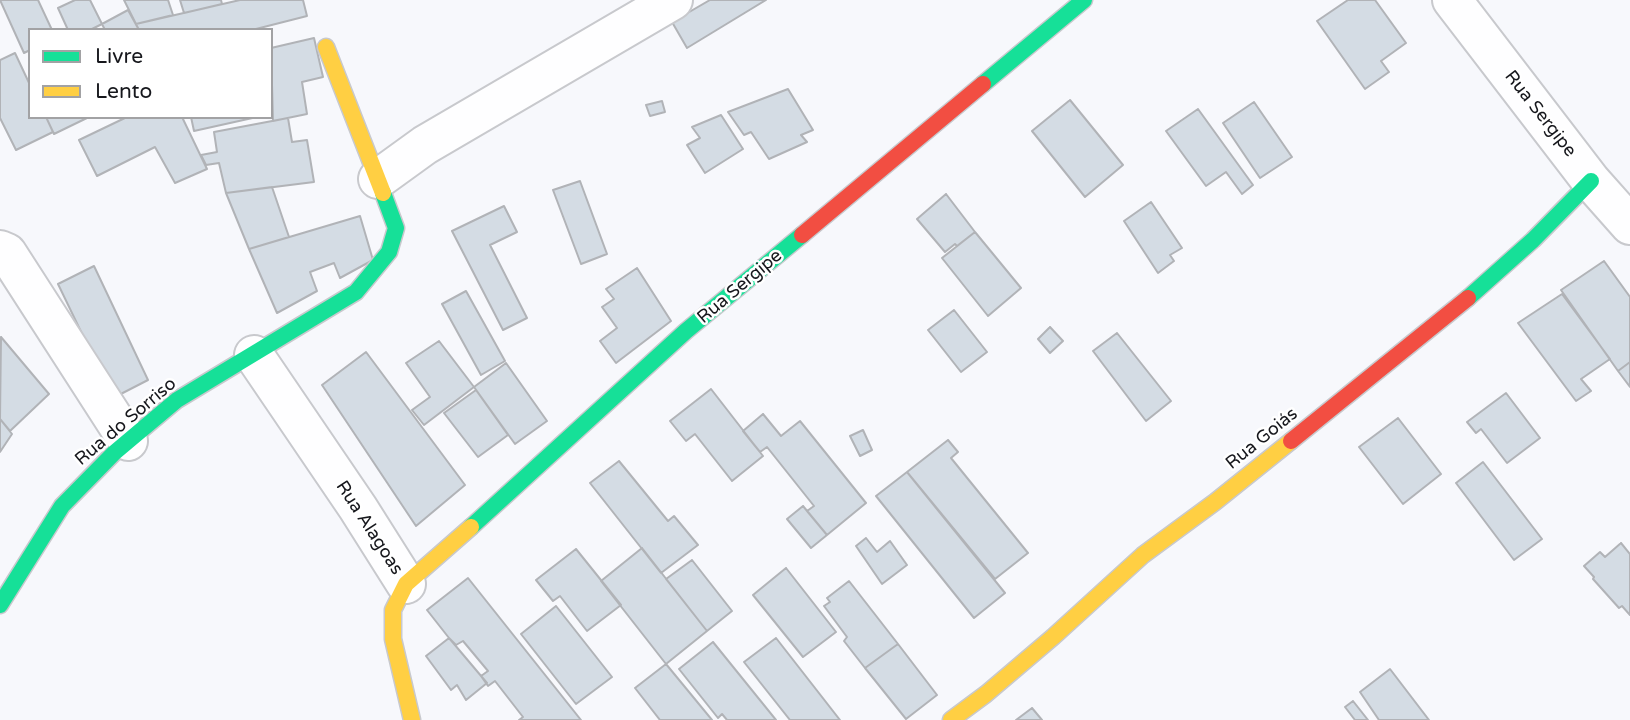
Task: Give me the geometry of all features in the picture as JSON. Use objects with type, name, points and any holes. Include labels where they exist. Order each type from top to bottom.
[{"type":"street","points":[[378,179],[425,145],[673,0]]},
{"type":"street","name":"Rua Sergipe","points":[[405,584],[516,488],[686,331],[1084,0]]},
{"type":"street","name":"Rua Sergipe","points":[[1452,0],[1591,180],[1630,225]]},
{"type":"street","name":"Rua do Sorriso","points":[[0,605],[62,506],[128,441],[177,400],[356,292],[389,252],[396,228],[326,47]]},
{"type":"street","name":"Rua Goiás","points":[[951,720],[1054,637],[1143,555],[1215,502],[1453,311],[1533,240],[1591,180]]},
{"type":"street","points":[[0,250],[7,253],[128,441]]},
{"type":"street","name":"Rua Alagoas","points":[[254,355],[358,508],[405,584],[393,610],[393,639],[412,720]]},
{"type":"building","points":[[0,0],[38,0],[51,28],[28,28],[28,51],[24,53]]},
{"type":"building","points":[[75,0],[90,0],[102,24],[94,28],[67,28],[58,8]]},
{"type":"building","points":[[124,0],[168,0],[173,15],[136,24]]},
{"type":"building","points":[[180,0],[221,0],[222,4],[184,13]]},
{"type":"building","points":[[240,0],[303,0],[307,16],[260,28],[138,28],[136,24]]},
{"type":"building","points":[[710,0],[766,0],[687,48],[672,22]]},
{"type":"building","points":[[1348,0],[1375,0],[1406,43],[1381,61],[1389,72],[1365,89],[1317,21]]},
{"type":"building","points":[[128,10],[138,28],[104,28],[102,24]]},
{"type":"building","points":[[314,38],[323,77],[302,82],[307,114],[273,121],[273,48]]},
{"type":"building","points":[[15,53],[28,81],[28,119],[47,119],[53,132],[16,150],[0,118],[0,60]]},
{"type":"building","points":[[788,89],[813,130],[801,135],[807,142],[769,159],[751,132],[744,135],[728,112]]},
{"type":"building","points":[[1070,100],[1123,165],[1085,197],[1032,131]]},
{"type":"building","points":[[662,101],[665,112],[650,116],[646,105]]},
{"type":"building","points":[[1254,102],[1292,157],[1260,178],[1223,123]]},
{"type":"building","points":[[1198,109],[1253,185],[1242,194],[1226,172],[1206,186],[1166,131]]},
{"type":"building","points":[[721,115],[743,149],[705,173],[687,145],[700,138],[692,127]]},
{"type":"building","points":[[288,118],[292,142],[307,140],[314,182],[226,193],[219,163],[206,165],[201,155],[217,152],[214,132]]},
{"type":"building","points":[[47,119],[85,119],[54,134]]},
{"type":"building","points":[[123,119],[183,119],[207,169],[175,183],[155,147],[97,176],[79,140]]},
{"type":"building","points":[[191,119],[248,119],[194,131]]},
{"type":"building","points":[[580,181],[607,254],[581,264],[553,190]]},
{"type":"building","points":[[272,187],[289,237],[249,249],[226,193]]},
{"type":"building","points":[[946,194],[975,232],[945,252],[917,219]]},
{"type":"building","points":[[1151,202],[1182,248],[1170,255],[1174,261],[1158,273],[1124,221]]},
{"type":"building","points":[[504,206],[517,232],[490,245],[527,318],[503,330],[452,231]]},
{"type":"building","points":[[360,216],[373,260],[340,278],[334,263],[310,272],[317,291],[277,313],[249,249]]},
{"type":"building","points":[[975,232],[1021,288],[988,316],[942,258]]},
{"type":"building","points":[[1604,261],[1630,297],[1630,362],[1618,371],[1561,290]]},
{"type":"building","points":[[94,266],[148,380],[113,398],[58,284]]},
{"type":"building","points":[[637,268],[671,321],[616,363],[600,341],[617,328],[602,307],[614,299],[606,289]]},
{"type":"building","points":[[466,291],[505,361],[481,375],[442,304]]},
{"type":"building","points":[[1562,294],[1610,359],[1581,379],[1591,391],[1576,401],[1518,323]]},
{"type":"building","points":[[954,310],[987,352],[961,372],[928,330]]},
{"type":"building","points":[[1050,327],[1063,341],[1050,353],[1038,339]]},
{"type":"building","points":[[1117,333],[1171,401],[1146,421],[1093,351]]},
{"type":"building","points":[[1,337],[49,394],[10,431],[0,419]]},
{"type":"building","points":[[439,341],[474,387],[424,425],[412,410],[430,397],[406,363]]},
{"type":"building","points":[[366,352],[465,485],[416,526],[322,385]]},
{"type":"building","points":[[1630,362],[1630,387],[1618,371]]},
{"type":"building","points":[[506,363],[547,421],[515,444],[474,387]]},
{"type":"building","points":[[711,389],[763,456],[732,481],[695,434],[686,441],[670,421]]},
{"type":"building","points":[[476,390],[508,435],[478,457],[444,413]]},
{"type":"building","points":[[1506,393],[1540,438],[1507,463],[1481,429],[1476,433],[1467,422]]},
{"type":"building","points":[[763,414],[781,436],[800,421],[866,503],[827,535],[807,511],[814,506],[767,447],[760,452],[743,431]]},
{"type":"building","points":[[1398,418],[1441,474],[1403,504],[1359,447]]},
{"type":"building","points":[[0,419],[12,434],[0,452]]},
{"type":"building","points":[[863,430],[872,450],[860,456],[850,436]]},
{"type":"building","points":[[948,440],[958,452],[951,458],[1028,553],[995,579],[907,472]]},
{"type":"building","points":[[619,461],[668,521],[674,516],[698,545],[661,573],[590,483]]},
{"type":"building","points":[[1483,462],[1542,539],[1514,560],[1456,483]]},
{"type":"building","points":[[907,472],[1005,593],[974,618],[876,496]]},
{"type":"building","points":[[803,506],[827,535],[811,548],[787,519]]},
{"type":"building","points":[[866,538],[877,552],[890,541],[907,565],[882,584],[856,546]]},
{"type":"building","points":[[1621,543],[1630,554],[1630,615],[1622,606],[1619,608],[1584,566],[1600,552],[1605,557]]},
{"type":"building","points":[[642,548],[707,631],[666,664],[601,581]]},
{"type":"building","points":[[576,549],[621,605],[587,631],[560,596],[553,601],[536,580]]},
{"type":"building","points":[[692,560],[732,611],[707,631],[666,579]]},
{"type":"building","points":[[786,568],[836,632],[803,657],[753,595]]},
{"type":"building","points":[[468,578],[581,720],[519,720],[523,717],[495,681],[488,686],[481,676],[488,671],[463,641],[456,645],[449,638],[427,610]]},
{"type":"building","points":[[849,581],[898,644],[865,668],[844,641],[847,637],[824,606],[830,602],[827,598]]},
{"type":"building","points":[[556,606],[612,677],[576,704],[521,634]]},
{"type":"building","points":[[449,638],[487,683],[466,700],[457,685],[451,690],[426,656]]},
{"type":"building","points":[[776,638],[840,720],[790,720],[744,662]]},
{"type":"building","points":[[713,642],[776,720],[727,720],[722,714],[718,718],[679,669]]},
{"type":"building","points":[[898,644],[937,695],[906,719],[865,668]]},
{"type":"building","points":[[666,664],[712,720],[660,720],[635,688]]},
{"type":"building","points":[[1390,669],[1429,720],[1379,720],[1360,692]]},
{"type":"building","points":[[1353,701],[1368,720],[1355,720],[1345,707]]},
{"type":"building","points":[[1032,708],[1042,720],[1016,720]]},
{"type":"traffic: fast","points":[[983,84],[1084,0]]},
{"type":"traffic: fast","points":[[1468,298],[1533,240],[1591,181]]},
{"type":"traffic: fast","points":[[0,605],[62,506],[114,453],[177,400],[356,292],[389,252],[396,228],[383,193]]},
{"type":"traffic: fast","points":[[471,527],[686,331],[802,235]]},
{"type":"traffic: slow","points":[[326,47],[383,193]]},
{"type":"traffic: slow","points":[[951,720],[1053,637],[1143,555],[1291,441]]},
{"type":"traffic: slow","points":[[412,720],[393,639],[393,610],[406,584],[471,527]]},
{"type":"traffic: jam","points":[[802,235],[983,84]]},
{"type":"traffic: jam","points":[[1291,441],[1468,298]]}]
